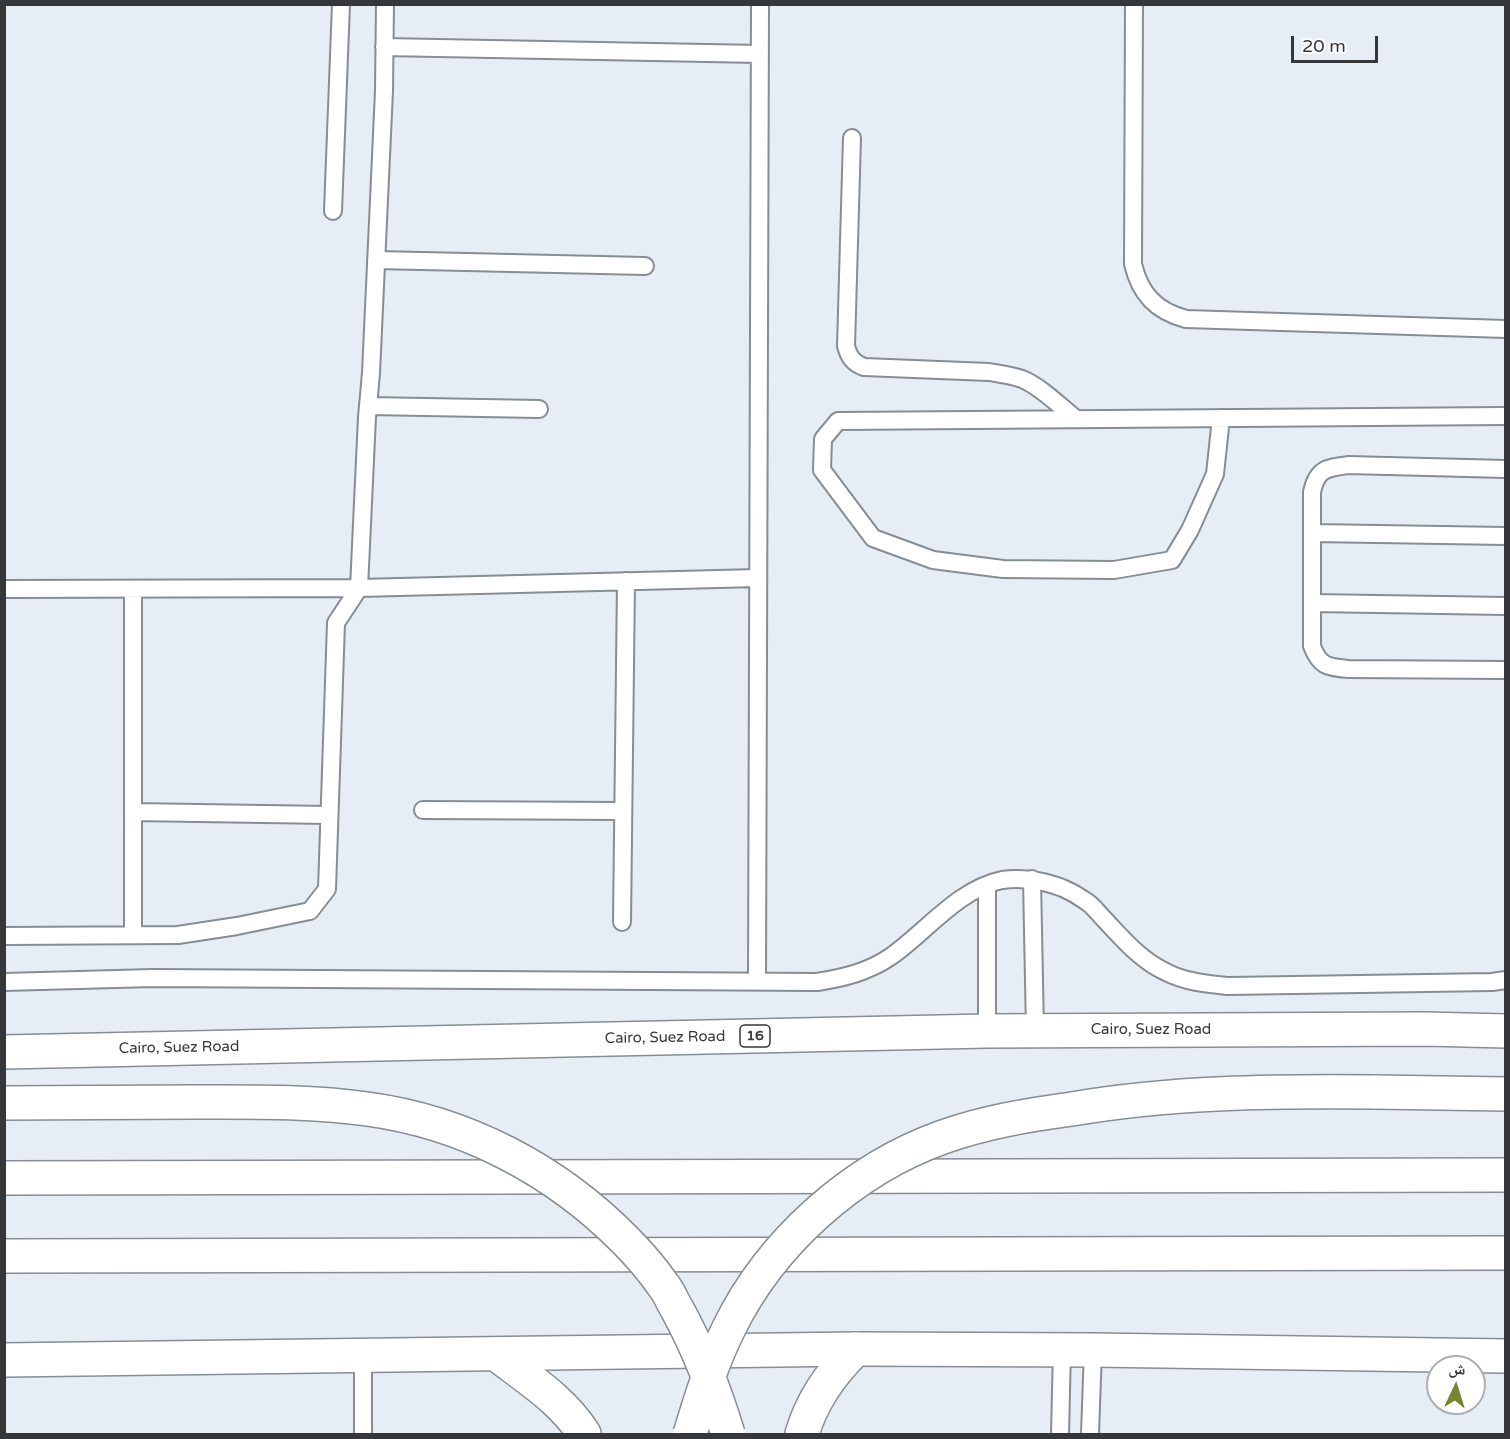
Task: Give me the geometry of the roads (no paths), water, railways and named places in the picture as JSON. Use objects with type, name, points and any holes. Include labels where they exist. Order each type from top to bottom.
[{"type":"main road","name":"Cairo, Suez Road","points":[[4,1052],[987,1031],[1425,1029],[1506,1031]]},
{"type":"main road","points":[[690,1434],[712,1366],[729,1327],[748,1295],[792,1238],[846,1190],[877,1169],[942,1137],[977,1126],[1033,1115],[1134,1100],[1202,1094],[1316,1091],[1506,1094]]},
{"type":"main road","points":[[4,1103],[296,1102],[368,1109],[406,1116],[481,1141],[516,1158],[574,1195],[612,1227],[639,1255],[664,1286],[685,1323],[703,1361],[728,1434]]},
{"type":"main road","points":[[4,1178],[1506,1175]]},
{"type":"main road","points":[[4,1256],[1506,1253]]},
{"type":"main road","points":[[802,1434],[815,1401],[840,1364],[856,1348]]},
{"type":"main road","points":[[4,1360],[856,1348],[1506,1356]]},
{"type":"main road","points":[[496,1354],[550,1395],[584,1434]]},
{"type":"lane","points":[[333,211],[341,4]]},
{"type":"lane","points":[[4,936],[178,935],[310,911],[327,889],[336,623],[359,588],[384,91],[385,4]]},
{"type":"lane","points":[[757,981],[760,4]]},
{"type":"lane","points":[[1134,4],[1133,264],[1141,288],[1159,308],[1186,319],[1506,329]]},
{"type":"lane","points":[[384,47],[760,54]]},
{"type":"lane","points":[[852,138],[846,346],[851,359],[864,367],[1006,374],[1023,379],[1036,387],[1076,419]]},
{"type":"lane","points":[[376,260],[645,266]]},
{"type":"lane","points":[[368,406],[539,409]]},
{"type":"lane","points":[[1221,418],[1215,474],[1190,530],[1172,560],[1114,570],[1003,569],[933,560],[873,538],[822,470],[823,439],[838,421],[1076,419],[1506,416]]},
{"type":"lane","points":[[1506,469],[1348,465],[1329,467],[1318,474],[1312,492],[1311,646],[1322,664],[1348,669],[1506,669]]},
{"type":"lane","points":[[1312,533],[1506,536]]},
{"type":"lane","points":[[4,588],[359,588],[758,578]]},
{"type":"lane","points":[[622,922],[626,581]]},
{"type":"lane","points":[[134,589],[134,936]]},
{"type":"lane","points":[[1312,603],[1506,606]]},
{"type":"lane","points":[[423,810],[623,811]]},
{"type":"lane","points":[[133,812],[329,815]]},
{"type":"lane","points":[[4,982],[153,978],[817,982],[843,978],[890,957],[974,890],[1002,880],[1032,879],[1061,886],[1086,901],[1147,961],[1185,980],[1228,986],[1506,980]]},
{"type":"lane","points":[[1032,879],[1035,1031]]},
{"type":"lane","points":[[987,886],[987,1031]]},
{"type":"lane","points":[[1060,1434],[1077,1350]]},
{"type":"lane","points":[[1077,1350],[1090,1434]]},
{"type":"lane","points":[[363,1355],[363,1434]]}]
